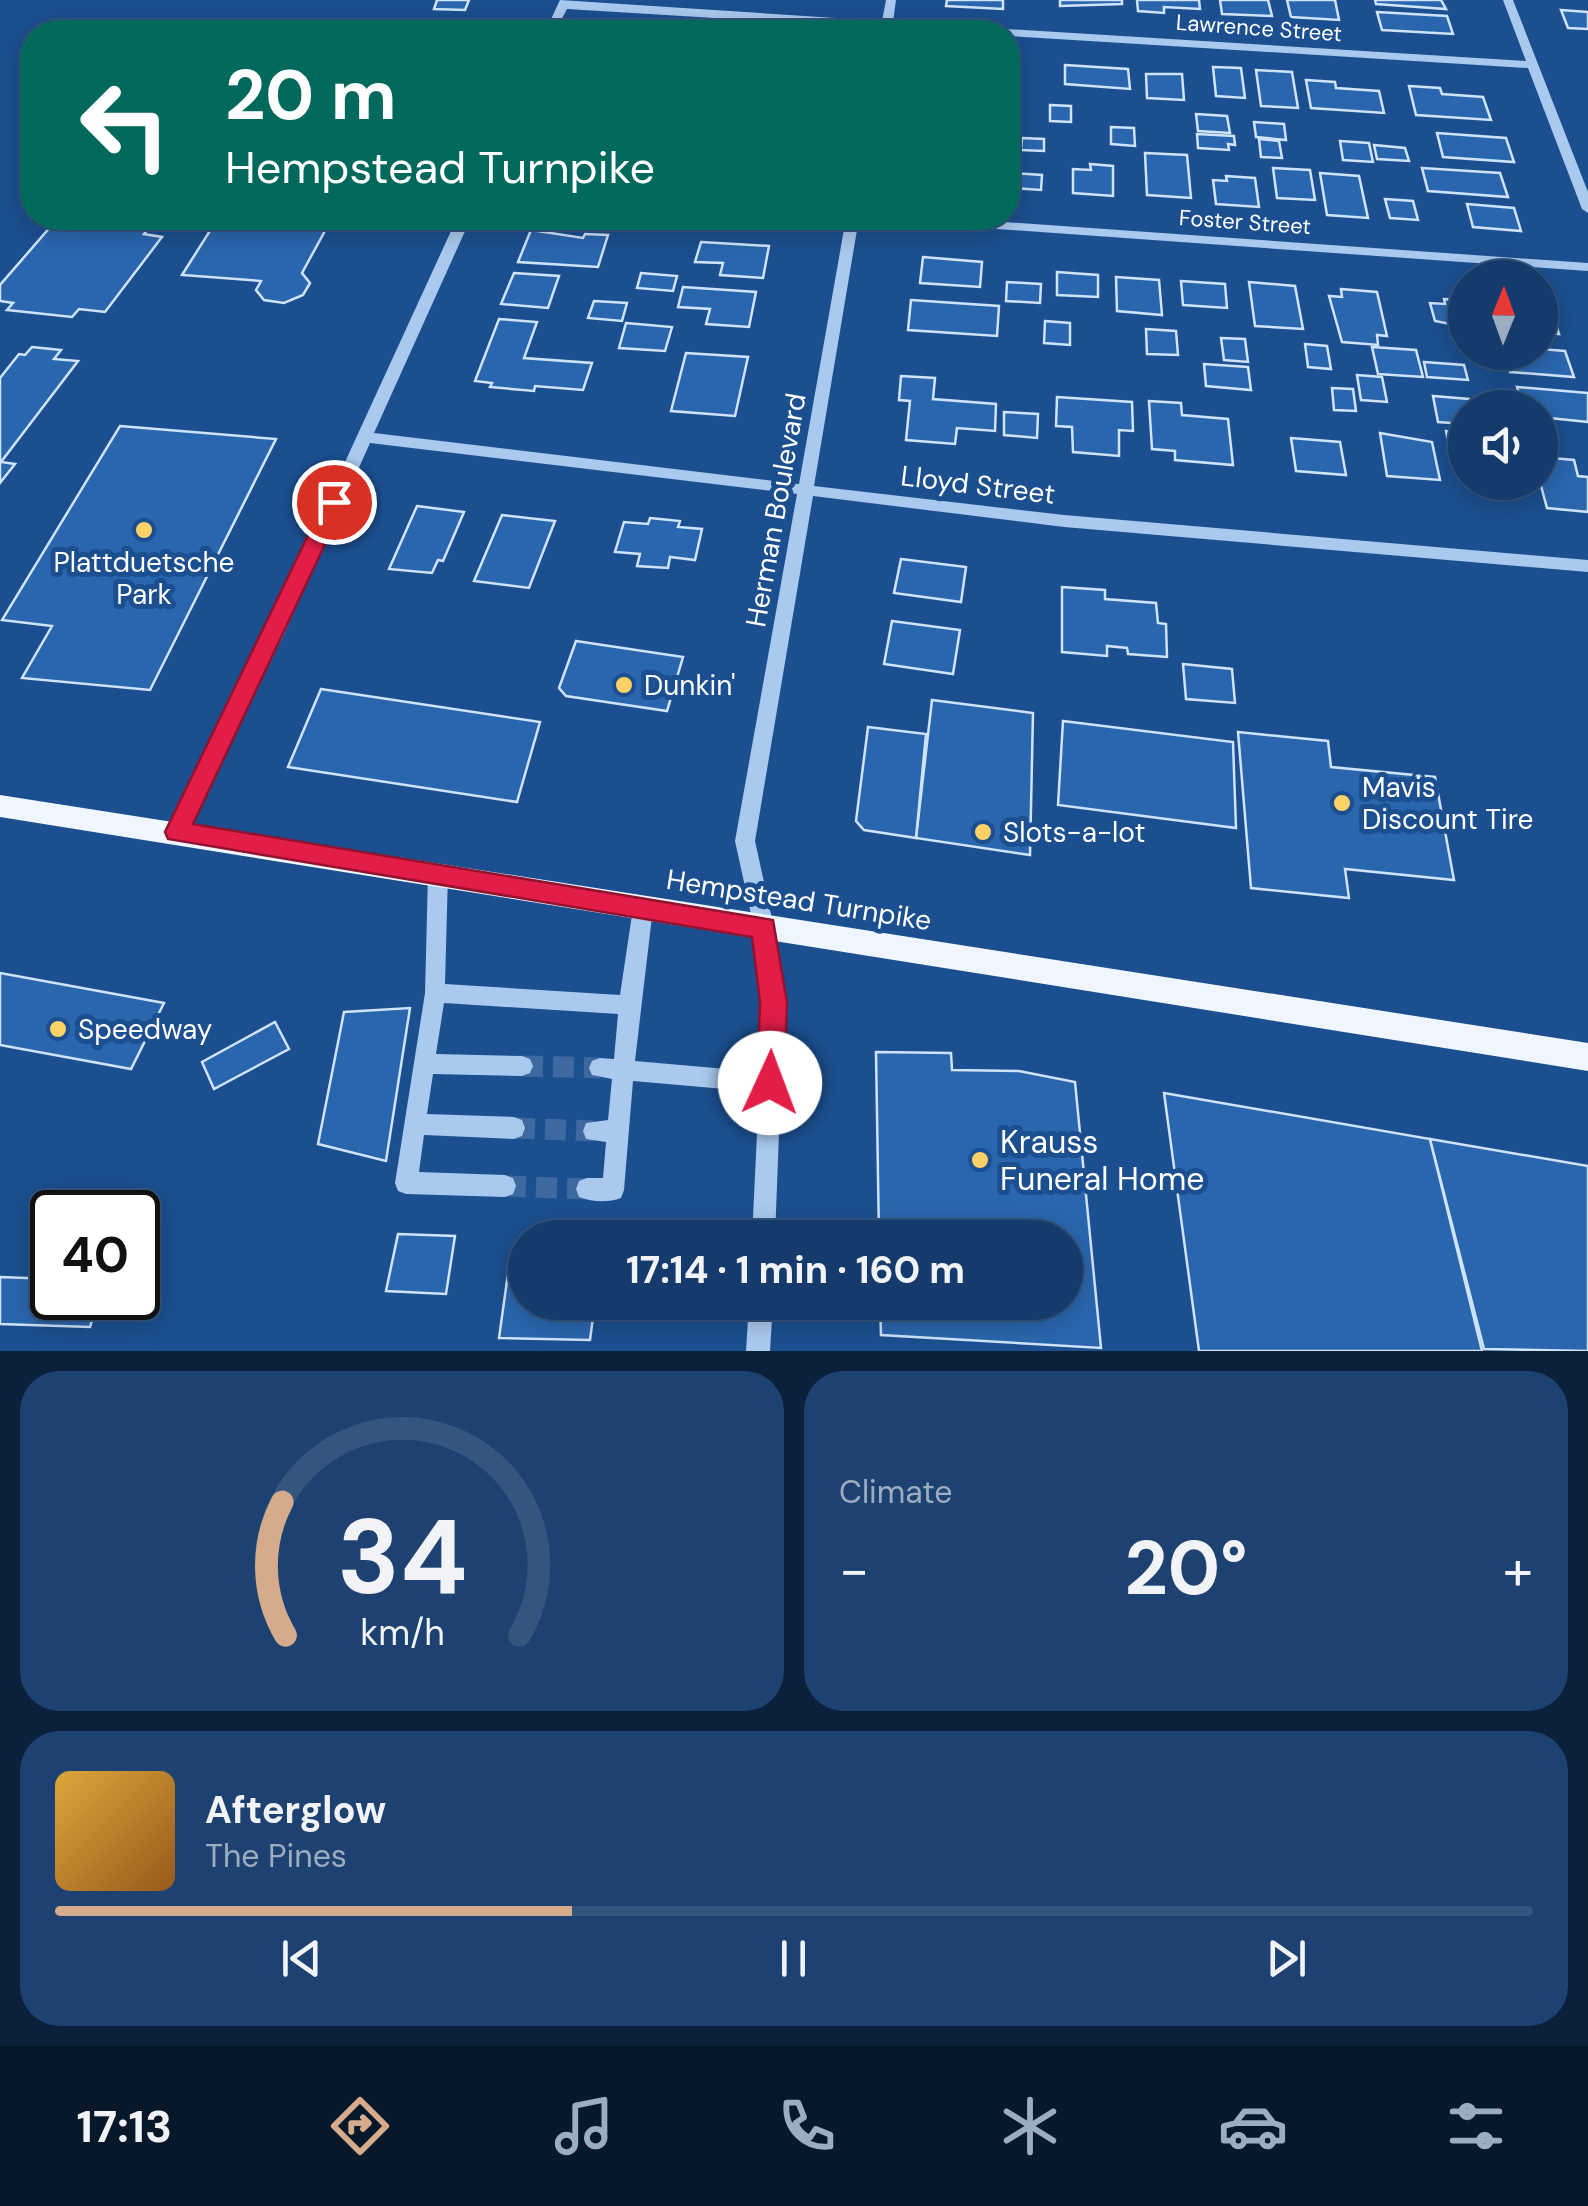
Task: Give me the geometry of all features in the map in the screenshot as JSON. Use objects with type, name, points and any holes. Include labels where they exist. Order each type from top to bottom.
[{"type":"main road","name":"Hempstead Turnpike","points":[[0,806],[1588,1057]]},
{"type":"street","points":[[1508,0],[1588,209]]},
{"type":"street","name":"Lawrence Street","points":[[564,2],[779,20]]},
{"type":"street","name":"Lawrence Street","points":[[1020,36],[1533,64]]},
{"type":"street","name":"Foster Street","points":[[1020,226],[1588,266]]},
{"type":"street","points":[[177,832],[276,632],[459,230]]},
{"type":"street","name":"Herman Boulevard","points":[[765,1220],[774,1002],[764,928],[745,841],[851,230]]},
{"type":"street","name":"Lloyd Street","points":[[364,437],[1064,520],[1588,566]]},
{"type":"street","points":[[438,874],[435,993],[406,1182],[505,1186]]},
{"type":"street","points":[[588,1188],[613,1190],[629,1004],[643,908]]},
{"type":"street","points":[[435,993],[629,1004]]},
{"type":"street","points":[[426,1064],[522,1066]]},
{"type":"street","points":[[600,1068],[770,1083]]},
{"type":"street","points":[[416,1124],[514,1128]]},
{"type":"street","points":[[594,1131],[617,1132]]},
{"type":"street","points":[[758,1351],[759,1320]]},
{"type":"building","points":[[437,0],[469,0],[465,10],[434,9]]},
{"type":"building","points":[[947,0],[1003,0],[1003,9],[946,6]]},
{"type":"building","points":[[1060,0],[1122,0],[1122,4],[1060,6]]},
{"type":"building","points":[[1137,0],[1199,0],[1200,9],[1164,7],[1164,13],[1138,11]]},
{"type":"building","points":[[1220,0],[1268,0],[1272,16],[1222,14]]},
{"type":"building","points":[[1287,0],[1335,0],[1339,20],[1291,17]]},
{"type":"building","points":[[1375,0],[1441,0],[1446,9],[1376,4]]},
{"type":"building","points":[[1561,10],[1588,12],[1588,29],[1568,28]]},
{"type":"building","points":[[1377,12],[1447,16],[1453,34],[1382,30]]},
{"type":"building","points":[[1065,65],[1128,69],[1130,89],[1065,84]]},
{"type":"building","points":[[1213,67],[1241,68],[1245,98],[1216,96]]},
{"type":"building","points":[[1256,70],[1292,72],[1298,108],[1261,106]]},
{"type":"building","points":[[1146,74],[1182,74],[1184,100],[1147,98]]},
{"type":"building","points":[[1306,80],[1335,82],[1336,88],[1379,91],[1384,113],[1311,108]]},
{"type":"building","points":[[1409,86],[1440,88],[1442,94],[1483,97],[1491,120],[1416,115]]},
{"type":"building","points":[[1050,105],[1071,106],[1071,122],[1050,121]]},
{"type":"building","points":[[1196,114],[1227,116],[1230,133],[1198,131]]},
{"type":"building","points":[[1254,122],[1284,124],[1286,140],[1256,137]]},
{"type":"building","points":[[1111,127],[1134,128],[1135,146],[1111,144]]},
{"type":"building","points":[[1437,133],[1506,138],[1514,162],[1443,157]]},
{"type":"building","points":[[1197,134],[1234,136],[1235,145],[1228,144],[1229,150],[1198,148]]},
{"type":"building","points":[[1022,138],[1044,139],[1044,151],[1021,150]]},
{"type":"building","points":[[1259,139],[1279,141],[1282,158],[1261,157]]},
{"type":"building","points":[[1340,141],[1369,143],[1373,162],[1343,160]]},
{"type":"building","points":[[1374,145],[1405,148],[1409,161],[1377,159]]},
{"type":"building","points":[[1145,153],[1187,155],[1191,198],[1147,195]]},
{"type":"building","points":[[1090,164],[1113,166],[1113,196],[1073,193],[1073,169],[1091,170]]},
{"type":"building","points":[[1273,168],[1310,170],[1315,200],[1277,198]]},
{"type":"building","points":[[1422,168],[1500,173],[1508,197],[1428,191]]},
{"type":"building","points":[[1320,173],[1359,176],[1368,218],[1327,215]]},
{"type":"building","points":[[1020,174],[1042,175],[1041,190],[1020,189]]},
{"type":"building","points":[[1226,176],[1255,178],[1259,207],[1216,204],[1213,180],[1227,181]]},
{"type":"building","points":[[1385,199],[1413,201],[1418,220],[1390,218]]},
{"type":"building","points":[[1467,204],[1514,208],[1521,231],[1473,227]]},
{"type":"building","points":[[48,230],[147,230],[144,234],[162,237],[105,312],[79,309],[72,317],[7,310],[13,303],[0,301],[0,285]]},
{"type":"building","points":[[210,230],[325,230],[302,273],[310,283],[303,295],[284,303],[264,300],[256,290],[261,281],[182,275]]},
{"type":"building","points":[[531,230],[583,238],[585,234],[608,235],[598,267],[518,262]]},
{"type":"building","points":[[701,242],[769,246],[763,278],[720,275],[723,263],[695,262]]},
{"type":"building","points":[[923,257],[982,262],[980,287],[920,283]]},
{"type":"building","points":[[1057,272],[1098,275],[1098,297],[1057,295]]},
{"type":"building","points":[[514,273],[559,276],[548,308],[501,304]]},
{"type":"building","points":[[641,273],[677,276],[673,291],[637,288]]},
{"type":"building","points":[[1116,277],[1159,280],[1162,315],[1117,311]]},
{"type":"building","points":[[1181,281],[1225,284],[1227,308],[1183,305]]},
{"type":"building","points":[[1007,282],[1041,284],[1040,303],[1006,301]]},
{"type":"building","points":[[1249,282],[1295,286],[1303,329],[1255,326]]},
{"type":"building","points":[[683,287],[756,292],[749,327],[706,324],[710,309],[678,307]]},
{"type":"building","points":[[1341,289],[1377,292],[1387,336],[1377,335],[1378,345],[1342,342],[1329,296],[1342,297]]},
{"type":"building","points":[[1444,299],[1448,299],[1448,324],[1435,321],[1430,303],[1445,304]]},
{"type":"building","points":[[911,300],[999,306],[997,336],[908,330]]},
{"type":"building","points":[[594,301],[627,303],[622,321],[588,318]]},
{"type":"building","points":[[499,319],[537,322],[524,358],[592,363],[583,390],[535,386],[534,391],[490,387],[492,383],[475,381]]},
{"type":"building","points":[[1045,321],[1070,323],[1070,345],[1044,343]]},
{"type":"building","points":[[626,323],[672,327],[665,351],[619,348]]},
{"type":"building","points":[[1146,329],[1176,331],[1178,355],[1147,354]]},
{"type":"building","points":[[1221,338],[1245,339],[1248,362],[1224,360]]},
{"type":"building","points":[[1305,344],[1327,346],[1331,369],[1308,367]]},
{"type":"building","points":[[32,347],[61,350],[54,359],[78,361],[1,462],[15,464],[0,483],[0,378],[19,354],[25,355]]},
{"type":"building","points":[[1372,347],[1416,350],[1423,377],[1378,374]]},
{"type":"building","points":[[1558,350],[1565,351],[1574,377],[1510,372],[1558,370]]},
{"type":"building","points":[[686,353],[748,357],[735,416],[671,411]]},
{"type":"building","points":[[1424,362],[1448,364],[1448,370],[1465,370],[1468,380],[1427,377]]},
{"type":"building","points":[[1204,364],[1248,367],[1251,390],[1206,386]]},
{"type":"building","points":[[1357,375],[1382,377],[1387,402],[1361,400]]},
{"type":"building","points":[[901,376],[935,378],[933,399],[996,404],[995,431],[957,428],[955,444],[906,440],[910,401],[899,400]]},
{"type":"building","points":[[1332,388],[1353,389],[1356,411],[1334,410]]},
{"type":"building","points":[[1558,390],[1588,393],[1588,422],[1558,419]]},
{"type":"building","points":[[1433,396],[1448,397],[1448,423],[1438,422]]},
{"type":"building","points":[[1057,397],[1132,402],[1133,431],[1119,430],[1119,456],[1073,452],[1072,427],[1056,426]]},
{"type":"building","points":[[1149,401],[1181,403],[1182,415],[1228,419],[1233,465],[1175,460],[1175,451],[1152,449]]},
{"type":"building","points":[[1004,412],[1038,414],[1037,438],[1004,435]]},
{"type":"building","name":"Plattduetsche Park","points":[[120,426],[276,439],[150,690],[22,678],[52,626],[2,620]]},
{"type":"building","points":[[1380,433],[1432,442],[1440,480],[1387,476]]},
{"type":"building","points":[[1291,438],[1340,442],[1346,475],[1296,471]]},
{"type":"building","points":[[1558,459],[1574,460],[1578,476],[1588,477],[1588,512],[1547,508],[1545,500],[1558,500]]},
{"type":"building","points":[[417,506],[464,512],[443,561],[438,560],[432,573],[389,569]]},
{"type":"building","points":[[502,515],[555,521],[529,588],[474,581]]},
{"type":"building","points":[[650,518],[680,521],[678,527],[702,529],[695,560],[670,557],[668,568],[637,566],[640,554],[615,552],[624,522],[648,524]]},
{"type":"building","points":[[901,559],[966,567],[961,602],[894,593]]},
{"type":"building","points":[[1062,587],[1105,590],[1105,599],[1156,603],[1158,623],[1166,624],[1167,657],[1128,654],[1127,648],[1107,646],[1107,656],[1062,652]]},
{"type":"building","points":[[892,621],[960,630],[953,674],[884,664]]},
{"type":"building","points":[[576,641],[683,657],[667,711],[566,696],[559,688]]},
{"type":"building","points":[[1183,664],[1232,669],[1235,703],[1186,699]]},
{"type":"building","points":[[321,689],[540,722],[517,802],[288,767]]},
{"type":"building","points":[[932,700],[1033,713],[1030,855],[916,838]]},
{"type":"building","points":[[1063,721],[1233,742],[1236,828],[1058,805]]},
{"type":"building","points":[[868,727],[926,734],[916,838],[864,830],[856,821]]},
{"type":"building","name":"Mavis Discount Tire","points":[[1238,732],[1328,741],[1331,767],[1435,777],[1454,880],[1345,869],[1349,898],[1251,888]]},
{"type":"building","points":[[0,973],[164,1003],[131,1069],[0,1045]]},
{"type":"building","points":[[410,1008],[386,1161],[318,1144],[344,1012]]},
{"type":"building","points":[[275,1022],[289,1049],[214,1089],[202,1062]]},
{"type":"building","name":"Krauss Funeral Home","points":[[876,1052],[951,1053],[952,1070],[1019,1071],[1075,1082],[1101,1348],[881,1335],[881,1320],[1083,1320],[1083,1220],[879,1220]]},
{"type":"building","points":[[1164,1093],[1430,1139],[1482,1351],[1199,1351]]},
{"type":"building","points":[[1430,1139],[1588,1166],[1588,1351],[1484,1349]]},
{"type":"building","points":[[398,1234],[455,1236],[446,1294],[386,1291]]},
{"type":"building","points":[[508,1273],[508,1320],[593,1320],[590,1340],[499,1338]]},
{"type":"building","points":[[0,1277],[30,1278],[30,1320],[92,1320],[90,1327],[0,1324]]},
{"type":"tunnel","points":[[522,1066],[600,1068]]},
{"type":"tunnel","points":[[514,1128],[594,1131]]},
{"type":"tunnel","points":[[505,1186],[587,1189]]},
{"type":"place","name":"Plattduetsche Park","points":[[144,530]]},
{"type":"place","name":"Dunkin'","points":[[624,685]]},
{"type":"place","name":"Mavis Discount Tire","points":[[1342,803]]},
{"type":"place","name":"Slots-a-lot","points":[[983,832]]},
{"type":"place","name":"Speedway","points":[[58,1029]]},
{"type":"place","name":"Krauss Funeral Home","points":[[980,1160]]},
{"type":"route","points":[[334,502],[276,632],[177,832],[764,928],[774,1002],[770,1083]]}]
